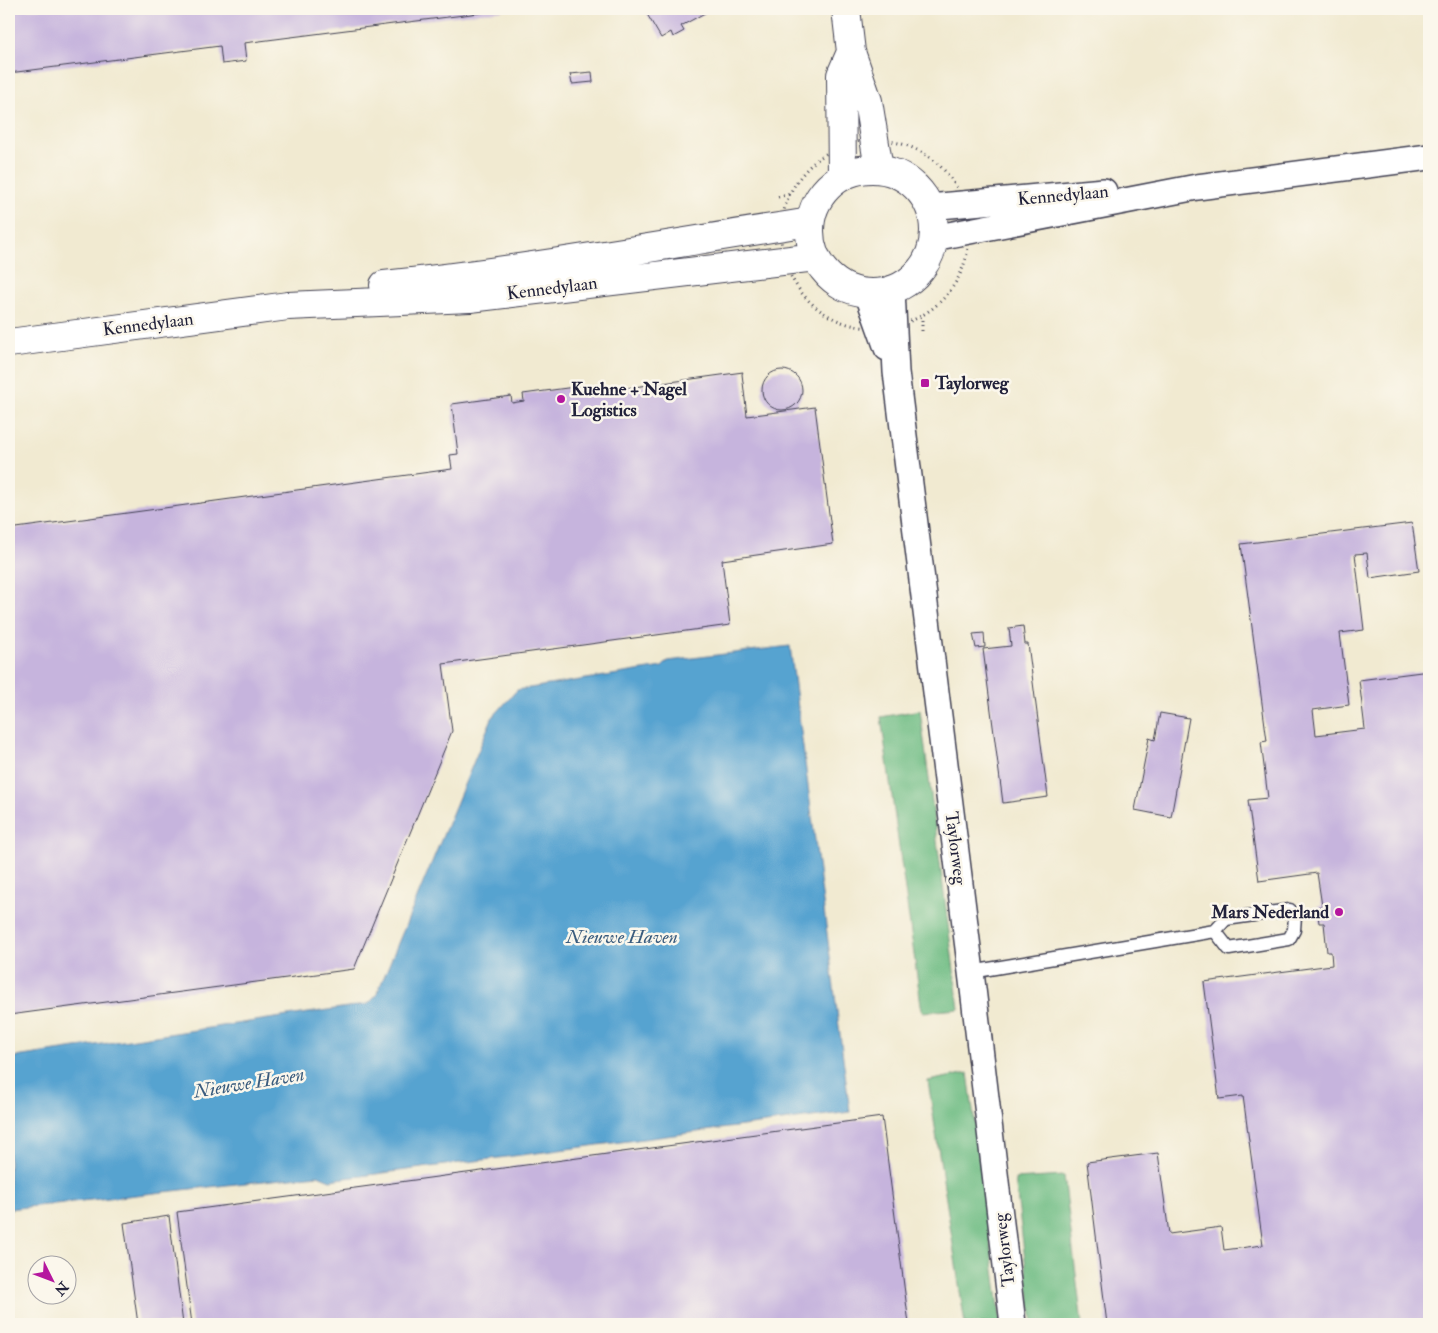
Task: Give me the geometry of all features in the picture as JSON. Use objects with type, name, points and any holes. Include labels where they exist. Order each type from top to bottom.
[{"type":"street","points":[[846,9],[852,52],[868,101],[879,169]]},
{"type":"street","points":[[842,176],[841,74],[852,52]]},
{"type":"street","name":"Kennedylaan","points":[[934,238],[1196,188],[1429,157]]},
{"type":"street","points":[[860,169],[879,169],[895,172],[921,192],[929,206],[934,238],[924,264],[915,275],[904,283],[879,291],[851,290],[837,282],[824,271],[816,257],[810,240],[810,222],[816,204],[827,188],[842,176],[860,169]]},
{"type":"street","name":"Kennedylaan","points":[[929,206],[1109,190],[1196,188]]},
{"type":"street","name":"Kennedylaan","points":[[288,306],[341,289],[542,265],[810,222]]},
{"type":"street","name":"Kennedylaan","points":[[9,342],[288,306],[470,298],[816,257]]},
{"type":"street","name":"Taylorweg","points":[[879,291],[896,372],[1013,1324]]},
{"type":"lane","points":[[971,972],[1214,931],[1226,919],[1290,910],[1295,916],[1294,930],[1289,939],[1230,949],[1214,931]]},
{"type":"path","points":[[875,140],[900,143],[915,148],[928,156],[951,177],[965,203],[970,232],[967,257],[958,280],[942,301],[922,316],[887,328],[864,328],[834,320],[808,302],[790,276],[784,261],[781,244],[784,210],[790,194],[801,176],[815,161],[841,146],[858,141],[875,140]]},
{"type":"green space","points":[[920,710],[959,1009],[922,1012],[881,717]]},
{"type":"green space","points":[[968,1073],[1001,1323],[965,1324],[928,1081]]},
{"type":"green space","points":[[1064,1176],[1082,1324],[1033,1324],[1015,1179]]},
{"type":"water","name":"Nieuwe Haven","points":[[790,646],[850,1112],[330,1180],[318,1175],[9,1209],[9,1058],[368,1004],[376,996],[492,718],[517,690],[662,667],[668,661]]},
{"type":"building","points":[[9,9],[503,10],[244,43],[246,61],[222,64],[220,46],[9,73]]},
{"type":"building","points":[[644,9],[712,9],[681,26],[684,31],[673,37],[671,32],[661,38]]},
{"type":"building","points":[[592,72],[593,82],[572,84],[570,74]]},
{"type":"building","points":[[782,370],[796,376],[802,390],[796,404],[782,410],[768,404],[762,390],[768,376]]},
{"type":"building","points":[[743,372],[747,416],[815,407],[833,544],[722,560],[730,625],[443,664],[452,731],[354,969],[9,1015],[9,529],[452,469],[450,455],[458,454],[452,404],[511,396],[512,403],[524,401],[523,394],[582,386],[583,394]]},
{"type":"building","points":[[1412,523],[1419,571],[1370,578],[1367,553],[1355,554],[1364,630],[1340,633],[1349,705],[1313,710],[1316,735],[1365,729],[1359,680],[1429,671],[1429,1324],[1107,1324],[1087,1162],[1158,1153],[1169,1234],[1221,1227],[1224,1250],[1263,1245],[1243,1096],[1219,1099],[1204,982],[1332,965],[1331,952],[1327,952],[1324,923],[1319,923],[1317,907],[1322,906],[1317,873],[1259,881],[1248,800],[1268,798],[1261,742],[1267,741],[1241,544]]},
{"type":"building","points":[[1023,626],[1025,644],[1028,644],[1048,797],[1003,803],[983,649],[1011,646],[1009,628]]},
{"type":"building","points":[[984,633],[985,647],[976,648],[973,634]]},
{"type":"building","points":[[1160,713],[1189,718],[1171,817],[1135,810],[1149,738],[1155,740]]},
{"type":"building","points":[[882,1117],[909,1324],[192,1324],[177,1212]]},
{"type":"building","points":[[169,1216],[183,1324],[138,1324],[124,1223]]},
{"type":"place","name":"Taylorweg","points":[[925,383]]},
{"type":"place","name":"Kuehne + Nagel Logistics","points":[[561,399]]},
{"type":"place","name":"Mars Nederland","points":[[1339,912]]}]
